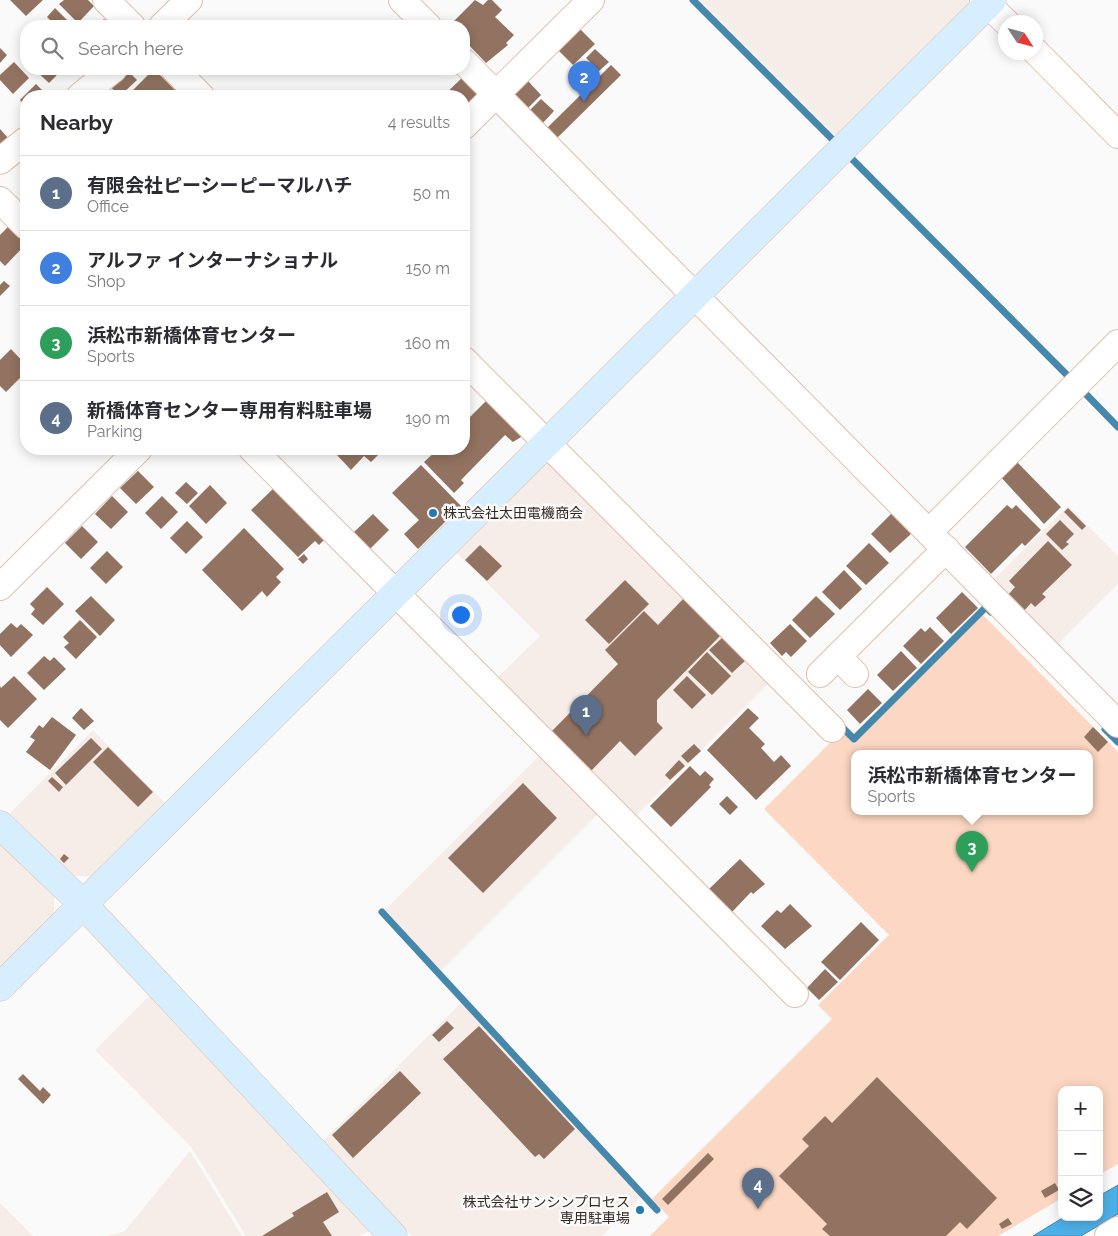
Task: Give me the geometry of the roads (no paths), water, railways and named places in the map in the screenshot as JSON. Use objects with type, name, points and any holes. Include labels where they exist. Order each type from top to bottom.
[{"type":"street","points":[[106,0],[126,20]]},
{"type":"street","points":[[168,20],[189,0]]},
{"type":"street","points":[[402,0],[422,20]]},
{"type":"street","points":[[470,120],[591,0]]},
{"type":"street","points":[[0,987],[696,295],[992,7]]},
{"type":"street","points":[[1043,59],[1118,135]]},
{"type":"street","points":[[470,68],[1118,724]]},
{"type":"street","points":[[88,90],[106,75]]},
{"type":"street","points":[[180,75],[196,90]]},
{"type":"street","points":[[0,161],[20,145]]},
{"type":"street","points":[[0,200],[20,220]]},
{"type":"street","points":[[838,668],[938,541],[1118,343]]},
{"type":"street","points":[[470,366],[832,729]]},
{"type":"street","points":[[0,587],[133,455]]},
{"type":"street","points":[[258,455],[795,994]]},
{"type":"street","points":[[0,825],[83,904],[393,1236]]},
{"type":"street","points":[[1108,1236],[1118,1230]]},
{"type":"water","points":[[1118,1185],[1118,1214],[1081,1236],[1033,1236],[1058,1221],[1103,1221],[1103,1194]]},
{"type":"waterway","points":[[693,0],[832,139]]},
{"type":"waterway","points":[[852,159],[1070,378]]},
{"type":"waterway","points":[[1081,389],[1118,427]]},
{"type":"waterway","points":[[839,724],[854,739],[986,607],[991,612]]},
{"type":"waterway","points":[[1105,729],[1118,742]]},
{"type":"waterway","points":[[382,912],[657,1210]]},
{"type":"place","name":"アルファ インターナショナル","points":[[584,102]]},
{"type":"place","name":"株式会社太田電機商会","points":[[433,513]]},
{"type":"place","name":"有限会社ピーシーピーマルハチ","points":[[586,736]]},
{"type":"place","name":"浜松市新橋体育センター","points":[[972,872]]},
{"type":"place","name":"新橋体育センター専用有料駐車場","points":[[758,1209]]},
{"type":"place","name":"株式会社サンシンプロセス 専用駐車場","points":[[640,1210]]}]
